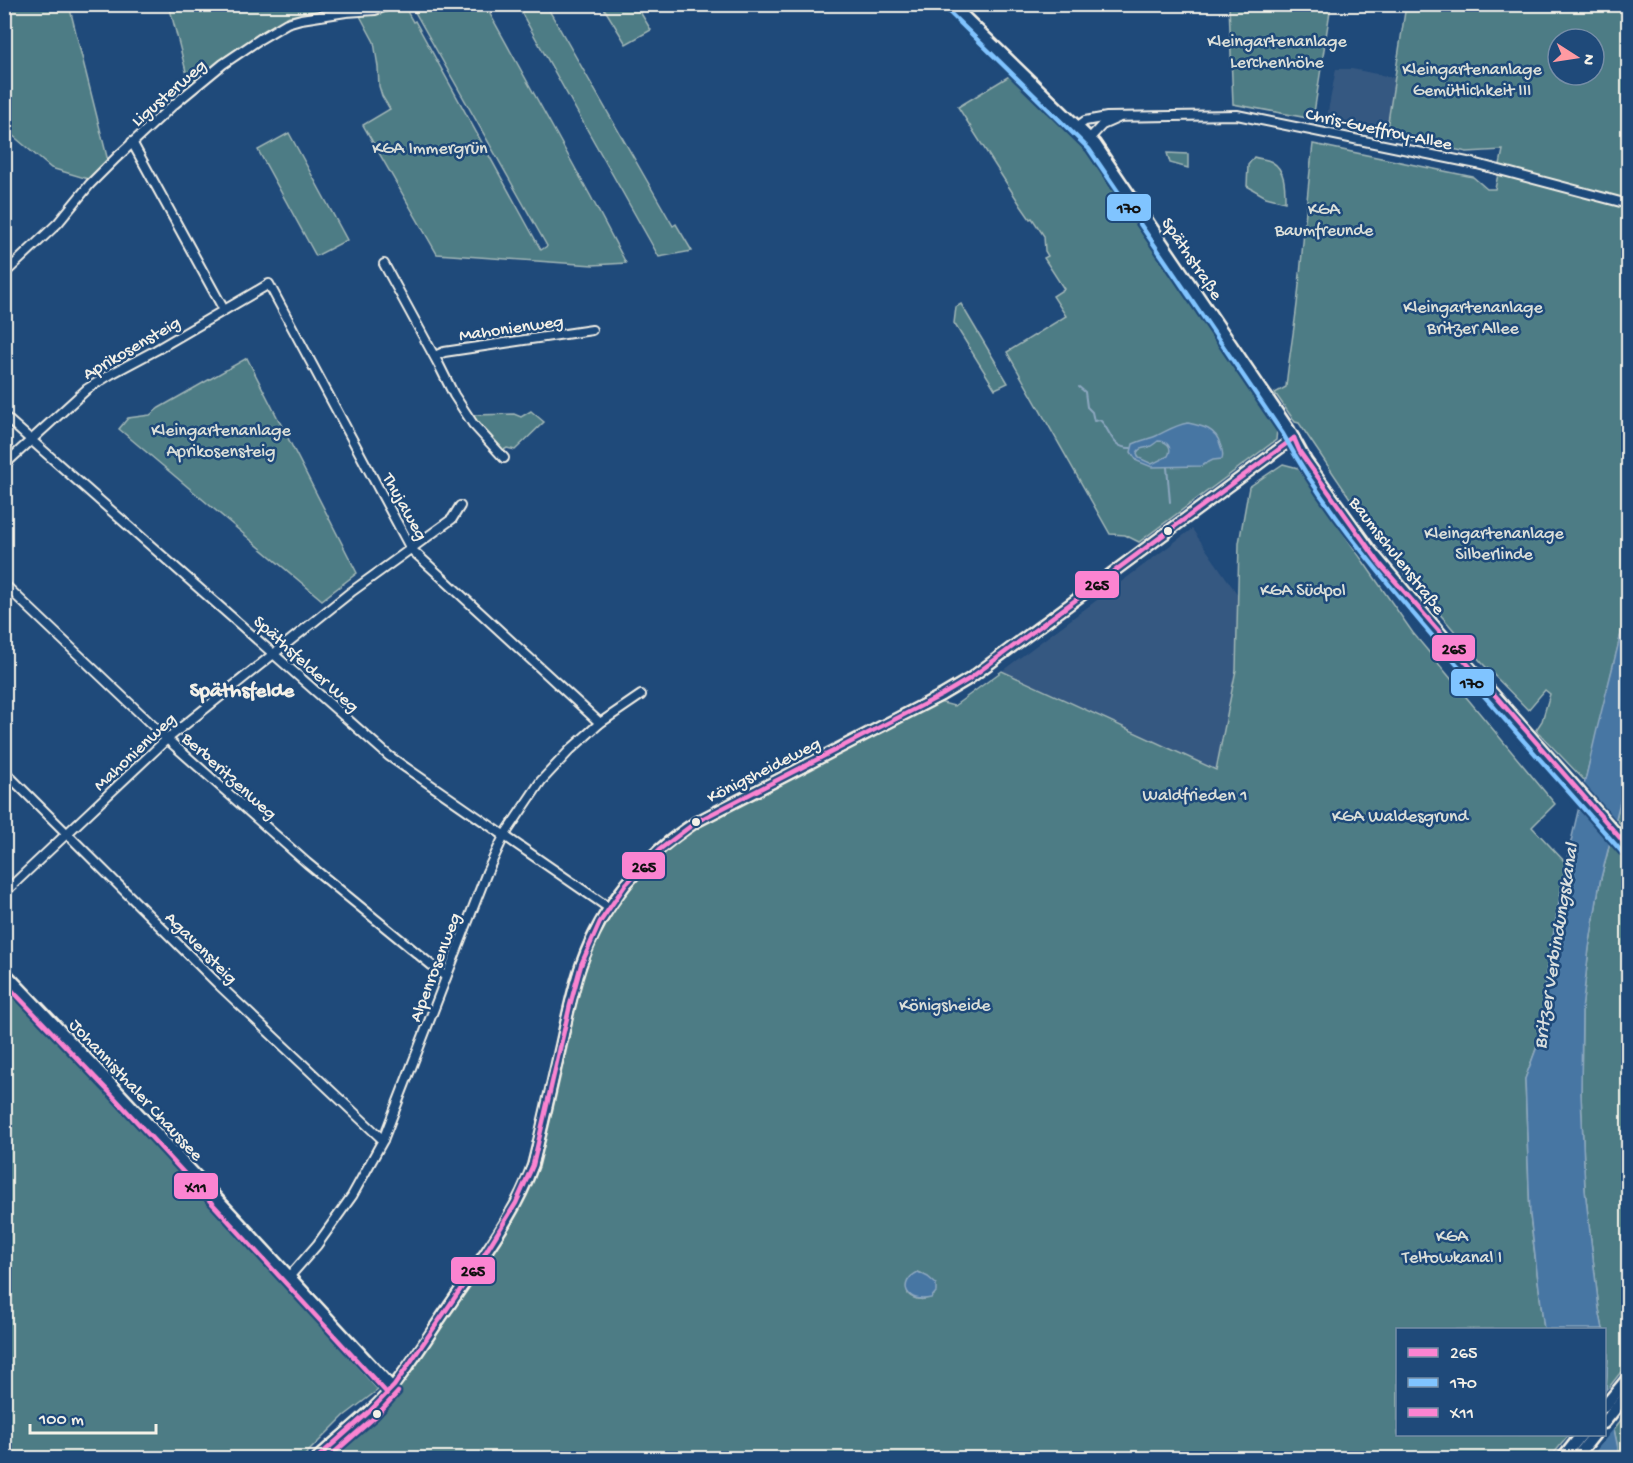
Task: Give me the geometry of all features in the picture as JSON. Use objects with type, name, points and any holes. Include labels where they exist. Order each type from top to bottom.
[{"type":"main road","name":"Späthstraße","points":[[951,4],[1090,138],[1124,185],[1293,438]]},
{"type":"main road","name":"Baumschulenstraße","points":[[1293,438],[1320,482],[1374,556],[1629,847]]},
{"type":"main road","points":[[1606,1406],[1628,1379]]},
{"type":"main road","points":[[1606,1422],[1629,1393]]},
{"type":"main road","points":[[1563,1458],[1580,1436]]},
{"type":"main road","points":[[1576,1458],[1593,1436]]},
{"type":"street","name":"Ligusterweg","points":[[4,274],[58,223],[90,184],[132,142],[223,64],[280,27],[301,19],[375,10],[393,4]]},
{"type":"street","name":"Chris-Gueffroy-Allee","points":[[1078,126],[1081,122],[1107,117],[1237,115],[1477,164],[1629,204]]},
{"type":"street","points":[[1090,138],[1102,125],[1119,118]]},
{"type":"street","points":[[132,142],[224,310]]},
{"type":"street","points":[[384,264],[454,395],[473,424],[504,458]]},
{"type":"street","name":"Aprikosensteig","points":[[4,465],[87,389],[268,284]]},
{"type":"street","name":"Thujaweg","points":[[268,284],[411,549],[600,723]]},
{"type":"street","name":"Mahonienweg","points":[[435,356],[444,352],[592,330]]},
{"type":"street","name":"Späthsfelder Weg","points":[[4,416],[389,756],[609,908]]},
{"type":"street","name":"Königsheideweg","points":[[317,1458],[392,1387],[518,1202],[526,1185],[539,1141],[580,968],[596,930],[609,908],[640,868],[682,831],[713,813],[969,679],[1293,438]]},
{"type":"street","name":"Mahonienweg","points":[[4,893],[167,739],[351,592],[452,519],[460,506]]},
{"type":"street","name":"Berberitzenweg","points":[[4,584],[167,739],[307,863],[447,977]]},
{"type":"street","name":"Alpenrosenweg","points":[[289,1277],[317,1245],[352,1196],[383,1140],[487,872],[504,836],[541,781],[570,750],[600,723],[641,695]]},
{"type":"street","name":"Agavensteig","points":[[4,771],[219,985],[383,1140]]},
{"type":"street","name":"Johannisthaler Chaussee","points":[[4,971],[392,1387]]},
{"type":"shaded area","points":[[1336,69],[1352,69],[1396,78],[1386,135],[1326,122]]},
{"type":"shaded area","points":[[1192,529],[1238,595],[1236,670],[1216,770],[1002,671]]},
{"type":"green space","points":[[5,4],[69,5],[108,161],[88,179],[51,168],[5,129]]},
{"type":"green space","points":[[169,5],[367,5],[289,16],[226,56],[190,87]]},
{"type":"green space","name":"KGA Immergrün","points":[[411,5],[485,5],[626,263],[593,265],[437,254],[363,125],[390,109],[379,86],[374,42],[359,14],[388,11],[404,6],[413,22],[415,21],[541,250],[547,246]]},
{"type":"green space","points":[[517,5],[546,5],[673,226],[676,224],[692,251],[659,257]]},
{"type":"green space","points":[[602,5],[636,5],[651,30],[626,44]]},
{"type":"green space","name":"Kleingartenanlage Lerchenhöhe","points":[[1229,5],[1331,5],[1313,119],[1233,104]]},
{"type":"green space","points":[[1406,5],[1628,5],[1628,606],[1585,781],[1536,730],[1542,721],[1550,694],[1545,690],[1528,710],[1482,663],[1387,553],[1299,423],[1295,422],[1275,393],[1286,387],[1297,307],[1313,144],[1473,177],[1487,189],[1495,189],[1503,150],[1467,152],[1386,135]]},
{"type":"green space","points":[[1011,75],[1089,150],[1277,429],[1276,440],[1139,542],[1125,535],[1110,534],[1007,352],[1066,316],[1053,296],[1064,289],[1044,258],[1048,256],[1045,251],[1044,236],[1021,206],[958,107]]},
{"type":"green space","points":[[289,133],[347,240],[316,256],[258,150]]},
{"type":"green space","points":[[1167,153],[1188,154],[1188,168],[1170,163]]},
{"type":"green space","points":[[1254,157],[1277,165],[1284,180],[1285,202],[1266,197],[1247,186],[1248,165]]},
{"type":"green space","points":[[961,304],[1008,383],[995,389],[954,323],[956,307]]},
{"type":"green space","name":"Kleingartenanlage Aprikosensteig","points":[[247,358],[357,573],[322,600],[119,429],[128,418],[150,415]]},
{"type":"green space","points":[[531,411],[544,422],[515,450],[507,448],[502,451],[472,415],[514,414],[521,417]]},
{"type":"green space","name":"Königsheide","points":[[1283,464],[1298,468],[1413,633],[1555,804],[1532,827],[1566,863],[1539,1041],[1525,1079],[1530,1215],[1544,1328],[1396,1328],[1396,1436],[1568,1436],[1550,1458],[326,1458],[396,1391],[513,1221],[535,1175],[584,972],[612,913],[624,895],[652,863],[686,834],[939,702],[954,706],[1002,671],[1216,770],[1236,670],[1239,543],[1249,487]],"holes":[[[918,1272],[923,1274],[934,1295],[921,1299],[911,1296],[908,1294],[908,1281]]]},
{"type":"green space","points":[[1628,770],[1628,832],[1616,819]]},
{"type":"green space","points":[[1610,843],[1628,863],[1628,1363],[1606,1391],[1608,1355],[1606,1328],[1603,1328],[1599,1309],[1585,1190],[1581,1094],[1582,1010],[1600,882]]},
{"type":"green space","points":[[5,984],[186,1172],[378,1390],[344,1416],[302,1458],[5,1458]]},
{"type":"green space","points":[[1628,1411],[1628,1458],[1620,1458],[1614,1429]]},
{"type":"water","points":[[1188,423],[1208,429],[1215,435],[1223,453],[1222,459],[1213,460],[1201,466],[1152,467],[1137,461],[1131,452],[1133,444]],"holes":[[[1161,441],[1169,447],[1168,456],[1152,464],[1139,458],[1137,453],[1139,450]]]},
{"type":"water","name":"Britzer Verbindungskanal","points":[[1628,606],[1628,770],[1600,882],[1582,1010],[1581,1094],[1585,1190],[1603,1328],[1544,1328],[1530,1215],[1525,1079],[1539,1041],[1544,1013],[1546,976],[1566,863]]},
{"type":"water","points":[[918,1272],[936,1284],[936,1292],[931,1298],[916,1298],[907,1291],[907,1282]]},
{"type":"water","points":[[1606,1344],[1608,1355],[1606,1391]]},
{"type":"water","points":[[1606,1391],[1620,1458],[1584,1458],[1602,1436],[1606,1436]]},
{"type":"pier","points":[[1582,781],[1618,822],[1613,844],[1577,803]]},
{"type":"pier","points":[[1609,1387],[1616,1426],[1590,1458],[1581,1458],[1574,1436],[1606,1436],[1606,1391]]},
{"type":"waterway","points":[[1079,387],[1085,392],[1087,407],[1092,412],[1094,421],[1100,420],[1119,445],[1131,448]]},
{"type":"waterway","points":[[1167,467],[1170,502]]},
{"type":"transit line","name":"170","points":[[946,9],[1089,149],[1348,533],[1448,654],[1622,852]]},
{"type":"transit line","name":"265","points":[[1294,438],[1300,452],[1380,564],[1628,847]]},
{"type":"transit line","name":"265","points":[[317,1458],[369,1412],[394,1386],[484,1255],[516,1203],[533,1165],[581,965],[600,922],[626,884],[659,850],[696,822],[969,679],[1294,438]]},
{"type":"transit line","name":"X11","points":[[4,982],[113,1096],[386,1392]]},
{"type":"transit line","name":"X11","points":[[328,1458],[376,1416],[398,1392]]},
{"type":"district","name":"Späthsfelde","points":[[242,689]]},
{"type":"park label","name":"Kleingartenanlage Gemütlichkeit III","points":[[1472,78]]},
{"type":"park label","name":"KGA Baumfreunde","points":[[1324,218]]},
{"type":"park label","name":"Kleingartenanlage Britzer Allee","points":[[1473,316]]},
{"type":"park label","name":"Kleingartenanlage Silberlinde","points":[[1494,542]]},
{"type":"park label","name":"KGA Südpol","points":[[1303,589]]},
{"type":"park label","name":"Waldfrieden 1","points":[[1195,794]]},
{"type":"park label","name":"KGA Waldesgrund","points":[[1400,815]]},
{"type":"park label","name":"KGA Teltowkanal I","points":[[1452,1245]]}]
